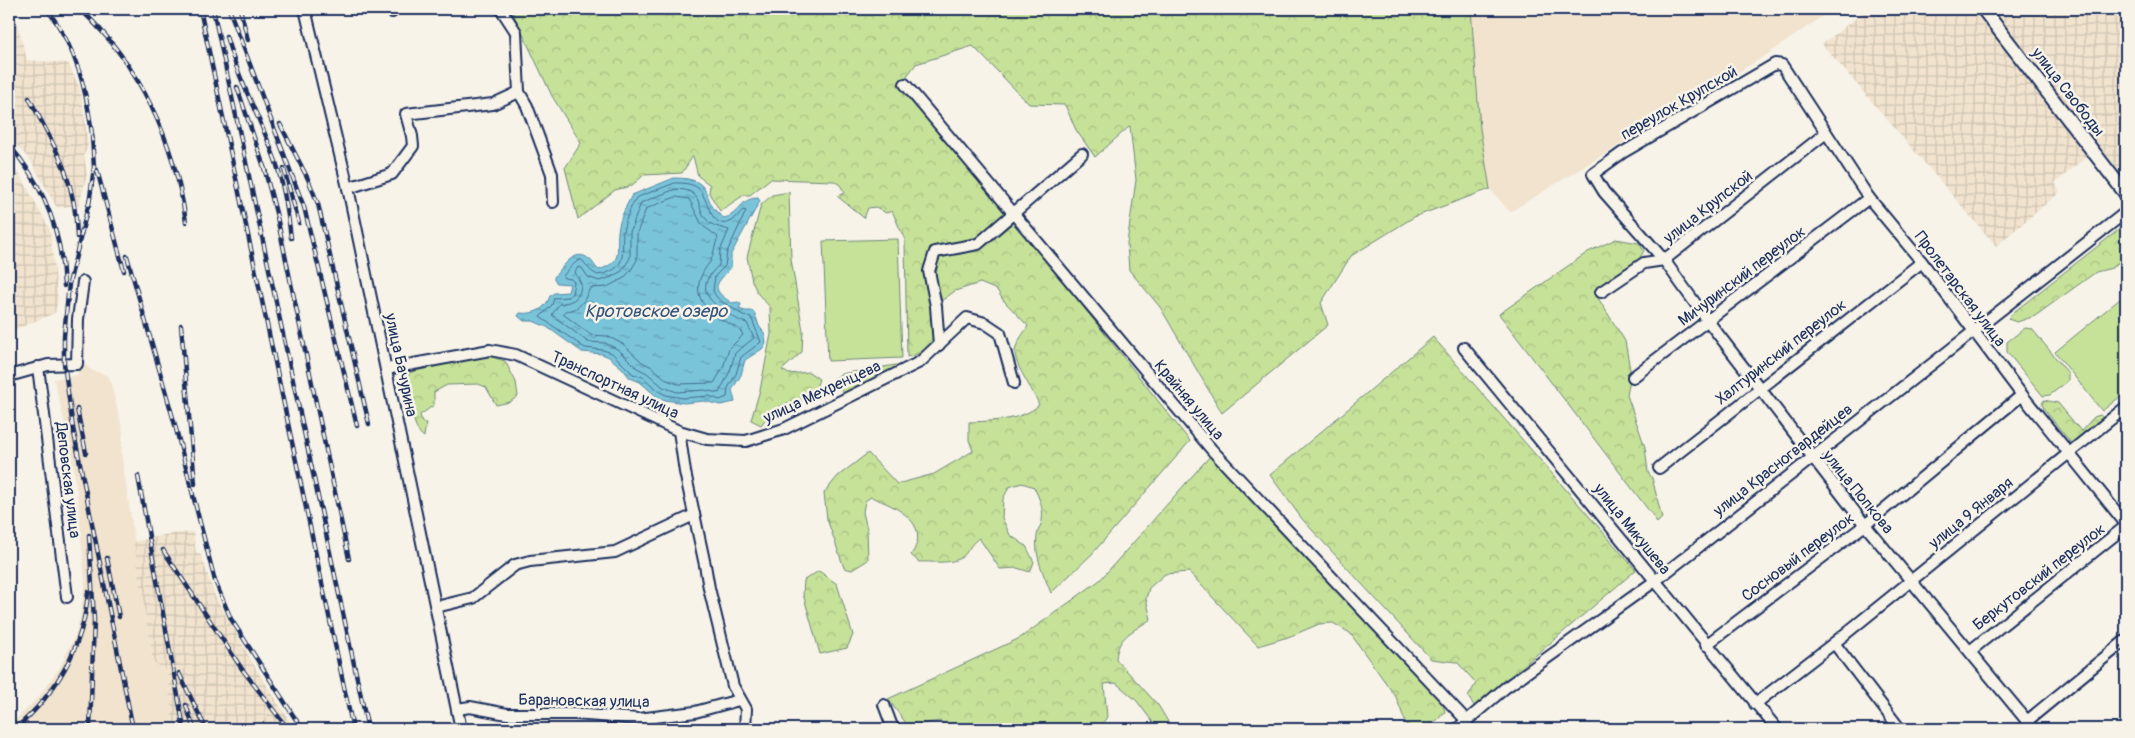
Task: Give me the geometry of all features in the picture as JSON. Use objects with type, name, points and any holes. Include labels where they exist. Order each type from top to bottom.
[{"type":"main road","name":"улица Свободы","points":[[1983,9],[2126,194]]},
{"type":"street","name":"улица Бачурина","points":[[305,9],[348,188],[462,729]]},
{"type":"street","points":[[501,9],[516,32],[519,92],[527,106],[552,174],[552,202]]},
{"type":"street","name":"переулок Крупской","points":[[1594,174],[1622,153],[1775,64],[1782,65]]},
{"type":"street","name":"Пролетарская улица","points":[[1782,65],[1869,198],[1922,262],[2022,395],[2070,452],[2126,525]]},
{"type":"street","name":"Крайняя улица","points":[[905,84],[1212,450],[1467,721]]},
{"type":"street","points":[[348,188],[392,174],[413,146],[406,114],[494,104],[519,92]]},
{"type":"street","name":"улица Крупской","points":[[1601,292],[1644,263],[1664,260],[1826,133]]},
{"type":"street","points":[[939,345],[936,306],[928,271],[936,252],[978,244],[1015,214],[1082,154]]},
{"type":"street","name":"улица Попкова","points":[[1594,174],[1604,192],[1664,260],[1708,321],[1864,525],[2030,725]]},
{"type":"street","name":"Мичуринский переулок","points":[[1633,377],[1869,198]]},
{"type":"street","name":"улица Красногвардейцев","points":[[1457,729],[1506,688],[1655,581],[2126,212]]},
{"type":"street","name":"Халтуринский переулок","points":[[1659,468],[1922,262]]},
{"type":"street","points":[[9,376],[38,367],[64,363],[76,364],[78,319],[83,282]]},
{"type":"street","name":"улица Мехренцева","points":[[679,431],[707,438],[746,441],[784,429],[920,362],[968,318],[985,323],[1000,333],[1014,383]]},
{"type":"street","name":"улица Микушева","points":[[1464,348],[1622,539],[1706,645],[1777,729]]},
{"type":"street","name":"Транспортная улица","points":[[386,369],[490,350],[516,356],[679,431],[681,454],[716,622],[733,686],[739,700],[746,709],[745,729]]},
{"type":"street","name":"Деповская улица","points":[[38,367],[67,597]]},
{"type":"street","name":"Сосновый переулок","points":[[1706,645],[1864,525],[2022,395]]},
{"type":"street","name":"улица 9 Января","points":[[1755,704],[1834,644],[2126,407]]},
{"type":"street","points":[[436,607],[473,598],[516,565],[530,561],[615,552],[694,515]]},
{"type":"street","name":"Беркутовский переулок","points":[[1970,651],[2126,525]]},
{"type":"street","points":[[2030,725],[2126,640]]},
{"type":"street","points":[[1834,644],[1900,729]]},
{"type":"street","name":"Барановская улица","points":[[457,709],[470,707],[507,714],[574,714],[638,719],[695,712],[739,700]]},
{"type":"street","points":[[884,706],[893,729]]},
{"type":"shaded area","points":[[1471,9],[1833,9],[1768,54],[1510,212],[1490,189],[1480,129]]},
{"type":"shaded area","points":[[1868,9],[1978,9],[2090,154],[2055,183],[2060,192],[1996,246],[1822,44]]},
{"type":"shaded area","points":[[1992,9],[2126,9],[2126,180]]},
{"type":"shaded area","points":[[14,12],[27,60],[68,63],[81,91],[88,146],[84,155],[87,175],[79,205],[57,208],[31,161],[9,137],[9,13]]},
{"type":"shaded area","points":[[9,161],[22,178],[50,230],[58,300],[55,313],[9,332]]},
{"type":"shaded area","points":[[85,364],[91,370],[109,376],[123,432],[121,453],[153,662],[167,672],[173,729],[9,729],[9,726],[38,698],[60,667],[76,634],[80,617],[85,584],[78,499],[69,441],[54,379],[78,375],[78,371]]},
{"type":"shaded area","points":[[193,532],[196,553],[201,555],[215,596],[257,670],[295,729],[173,729],[167,672],[153,662],[134,542],[168,534]]},
{"type":"green space","points":[[511,9],[1471,9],[1480,129],[1490,189],[1414,217],[1351,256],[1321,303],[1328,325],[1222,413],[1160,307],[1129,270],[1127,243],[1136,180],[1130,126],[1095,157],[1076,130],[1065,105],[1029,104],[973,46],[916,64],[900,85],[1009,212],[976,241],[945,246],[925,271],[932,314],[933,343],[922,353],[907,357],[905,240],[892,211],[886,213],[876,207],[868,208],[864,218],[837,196],[845,193],[840,185],[834,181],[770,179],[750,195],[744,195],[720,211],[709,193],[710,185],[698,176],[693,156],[682,173],[644,175],[631,186],[615,190],[578,219],[565,168],[581,143],[552,96]]},
{"type":"green space","points":[[789,192],[791,259],[803,331],[802,352],[782,370],[789,374],[809,372],[819,379],[813,398],[783,405],[773,412],[761,425],[751,420],[760,390],[771,334],[770,307],[758,294],[752,281],[747,257],[761,205],[772,195]]},
{"type":"green space","points":[[1015,221],[1190,441],[1092,554],[1051,593],[1040,565],[1036,543],[1042,516],[1041,503],[1034,487],[1022,483],[1009,487],[1003,499],[1002,518],[1010,535],[1026,546],[1034,562],[1030,572],[1017,568],[1000,569],[979,538],[957,560],[919,562],[911,555],[917,544],[917,534],[914,525],[900,511],[871,497],[865,501],[863,512],[867,529],[868,560],[852,570],[844,568],[827,519],[824,493],[838,476],[868,453],[897,484],[934,474],[973,451],[969,440],[969,422],[1015,417],[1039,405],[1019,368],[1015,353],[1018,342],[1028,326],[1003,300],[997,290],[980,283],[955,291],[941,301],[936,279],[938,259],[949,253],[980,250]]},
{"type":"green space","points":[[2126,224],[2126,256],[2112,268],[2096,272],[2035,316],[2017,322],[2008,319],[2015,311]]},
{"type":"green space","points":[[898,239],[902,358],[828,361],[823,241]]},
{"type":"green space","points":[[1616,239],[1639,243],[1644,251],[1639,259],[1598,290],[1598,298],[1625,341],[1631,375],[1627,395],[1645,447],[1648,472],[1652,478],[1662,518],[1657,523],[1499,314],[1588,252]]},
{"type":"green space","points":[[2126,294],[2126,392],[2102,411],[2055,352]]},
{"type":"green space","points":[[2025,328],[2032,329],[2068,373],[2068,381],[2050,395],[2043,396],[2007,352],[2007,342]]},
{"type":"green space","points":[[1433,337],[1636,570],[1475,707],[1468,697],[1476,683],[1457,662],[1431,659],[1302,519],[1270,475]]},
{"type":"green space","points":[[485,355],[505,361],[516,382],[518,396],[510,402],[496,405],[486,387],[478,384],[447,385],[434,392],[434,405],[420,415],[422,422],[426,423],[424,437],[413,418],[407,377],[411,372]]},
{"type":"green space","points":[[896,365],[898,369],[844,394],[834,380],[840,374]]},
{"type":"green space","points":[[2044,400],[2058,403],[2081,431],[2094,417],[2100,415],[2106,420],[2077,444],[2071,443],[2044,409],[2042,404]]},
{"type":"green space","points":[[1210,456],[1442,701],[1445,712],[1437,720],[1419,729],[1408,729],[1396,697],[1350,633],[1333,623],[1319,624],[1291,636],[1258,646],[1189,572],[1165,574],[1149,588],[1146,599],[1151,619],[1123,639],[1117,651],[1116,659],[1158,705],[1170,725],[1166,729],[1158,729],[1136,700],[1116,683],[1104,684],[1107,717],[1099,729],[953,729],[940,721],[908,726],[888,699],[1020,638],[1100,580]]},
{"type":"green space","points":[[819,571],[837,584],[853,635],[847,648],[820,654],[803,594],[804,580]]},
{"type":"water","name":"Кротовское озеро","points":[[674,178],[688,179],[702,186],[711,205],[724,218],[733,214],[747,200],[758,198],[760,201],[731,254],[731,267],[717,285],[719,293],[724,298],[732,303],[738,302],[741,304],[739,309],[753,311],[759,326],[765,334],[766,343],[762,349],[745,360],[741,375],[732,390],[735,402],[720,405],[704,401],[684,403],[665,400],[656,396],[640,382],[630,378],[609,357],[602,354],[582,352],[547,327],[533,321],[524,321],[518,316],[520,313],[530,313],[539,310],[554,293],[568,292],[570,284],[557,283],[554,277],[574,257],[584,256],[591,260],[599,270],[612,263],[617,256],[620,223],[632,195]]},
{"type":"railway","points":[[47,9],[58,24],[74,56],[88,106],[93,142]]},
{"type":"railway","points":[[80,9],[120,54],[151,106],[173,163],[181,192],[186,222]]},
{"type":"railway","points":[[200,9],[353,729]]},
{"type":"railway","points":[[213,9],[368,729]]},
{"type":"railway","points":[[229,9],[304,207],[357,426]]},
{"type":"railway","points":[[240,9],[248,40]]},
{"type":"railway","points":[[226,36],[237,68],[276,162],[291,238]]},
{"type":"railway","points":[[237,87],[266,173]]},
{"type":"railway","points":[[29,98],[55,148],[68,180],[76,216],[77,237]]},
{"type":"railway","points":[[280,124],[308,179],[318,204],[369,424]]},
{"type":"railway","points":[[89,205],[94,167],[92,136]]},
{"type":"railway","points":[[9,145],[32,176],[49,211],[59,247],[64,286]]},
{"type":"railway","points":[[264,167],[277,217],[349,559]]},
{"type":"railway","points":[[284,169],[299,223]]},
{"type":"railway","points":[[97,170],[124,271]]},
{"type":"railway","points":[[90,198],[69,284],[64,336],[64,363],[73,428],[133,729]]},
{"type":"railway","points":[[127,256],[175,425],[215,581],[231,619],[302,729]]},
{"type":"railway","points":[[181,325],[195,484]]},
{"type":"railway","points":[[77,409],[86,453]]},
{"type":"railway","points":[[138,476],[184,729]]},
{"type":"railway","points":[[89,535],[94,620],[90,729]]},
{"type":"railway","points":[[163,550],[242,669],[288,729]]},
{"type":"railway","points":[[107,558],[119,617]]},
{"type":"railway","points":[[15,729],[43,700],[65,668],[81,631],[88,592]]},
{"type":"railway","points":[[179,673],[206,729]]},
{"type":"railway","points":[[186,705],[194,729]]}]
